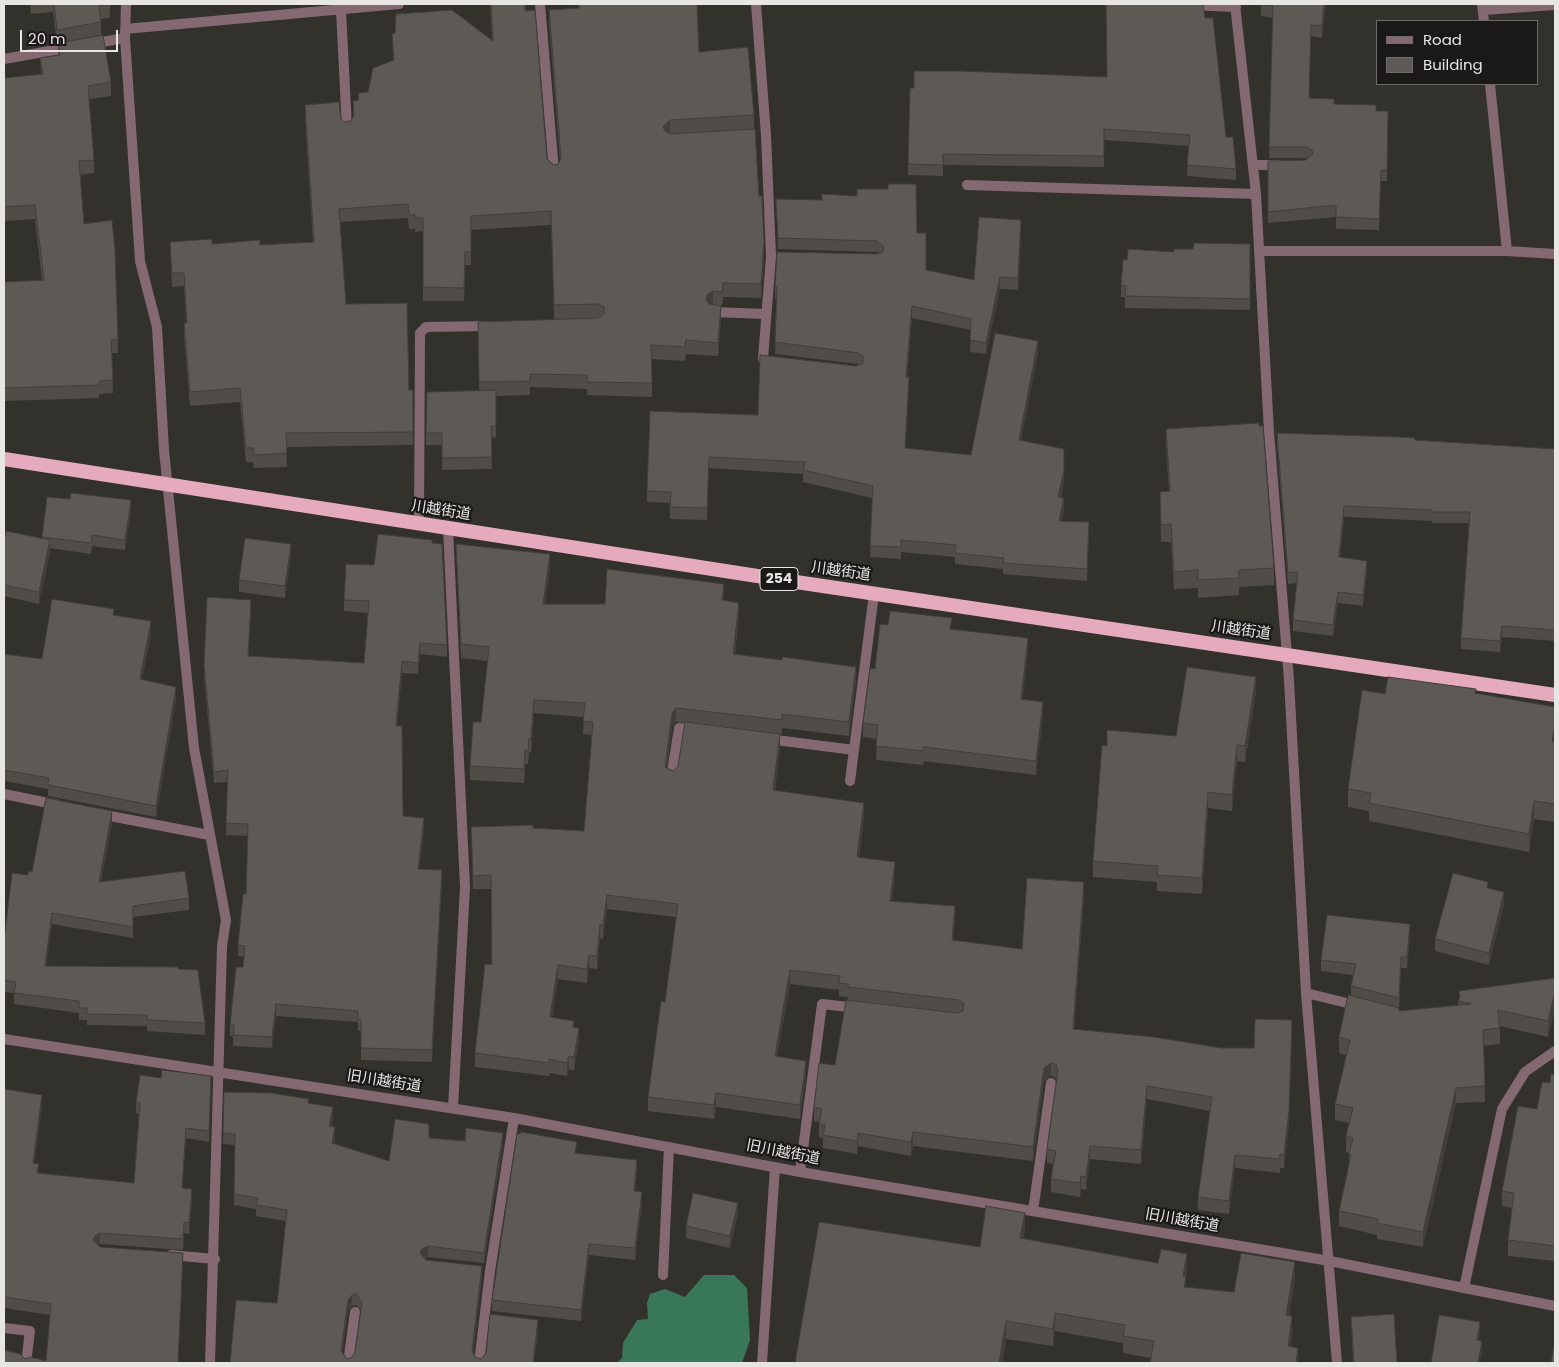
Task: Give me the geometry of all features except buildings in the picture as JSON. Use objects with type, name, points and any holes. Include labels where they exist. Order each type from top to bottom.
[{"type":"highway","name":"川越街道","points":[[4,458],[448,529],[874,594],[1555,694]]},
{"type":"street","points":[[126,4],[125,33],[140,261],[157,327],[167,484],[194,748],[226,920],[222,946],[210,1363]]},
{"type":"street","points":[[4,58],[125,33],[399,4]]},
{"type":"street","points":[[540,4],[554,172]]},
{"type":"street","points":[[756,4],[761,136],[776,256],[765,314],[767,360]]},
{"type":"street","points":[[1163,4],[1236,6],[1256,194],[1274,433],[1306,993],[1330,1261],[1337,1363]]},
{"type":"street","points":[[1484,20],[1482,7],[1555,5]]},
{"type":"street","points":[[341,10],[347,129]]},
{"type":"street","points":[[1490,85],[1507,251]]},
{"type":"street","points":[[1253,165],[1297,165]]},
{"type":"street","points":[[967,185],[1256,194]]},
{"type":"street","points":[[1260,251],[1507,251],[1555,254]]},
{"type":"street","points":[[713,312],[765,314]]},
{"type":"street","points":[[419,524],[420,333],[426,327],[502,326]]},
{"type":"street","points":[[448,529],[465,887],[453,1108]]},
{"type":"street","points":[[850,781],[874,594]]},
{"type":"street","points":[[671,778],[679,728],[708,731]]},
{"type":"street","points":[[757,737],[854,750]]},
{"type":"street","points":[[4,794],[71,808]]},
{"type":"street","points":[[90,812],[209,835]]},
{"type":"street","points":[[1306,993],[1372,1010]]},
{"type":"street","points":[[800,1172],[822,1004],[870,1010]]},
{"type":"street","name":"旧川越街道","points":[[4,1039],[514,1118],[800,1172],[1330,1261],[1555,1306]]},
{"type":"street","points":[[1464,1288],[1502,1109],[1525,1072],[1555,1051]]},
{"type":"street","points":[[1033,1211],[1051,1083]]},
{"type":"street","points":[[480,1363],[489,1317],[485,1270],[514,1118]]},
{"type":"street","points":[[663,1275],[669,1147]]},
{"type":"street","points":[[762,1363],[775,1167]]},
{"type":"street","points":[[157,1254],[214,1258]]},
{"type":"street","points":[[348,1363],[355,1312]]},
{"type":"street","points":[[4,1328],[30,1331],[26,1363]]},
{"type":"green space","points":[[704,1275],[734,1275],[747,1288],[750,1340],[742,1363],[617,1363],[622,1358],[623,1343],[637,1320],[648,1319],[647,1303],[650,1294],[665,1289],[685,1297]]}]
